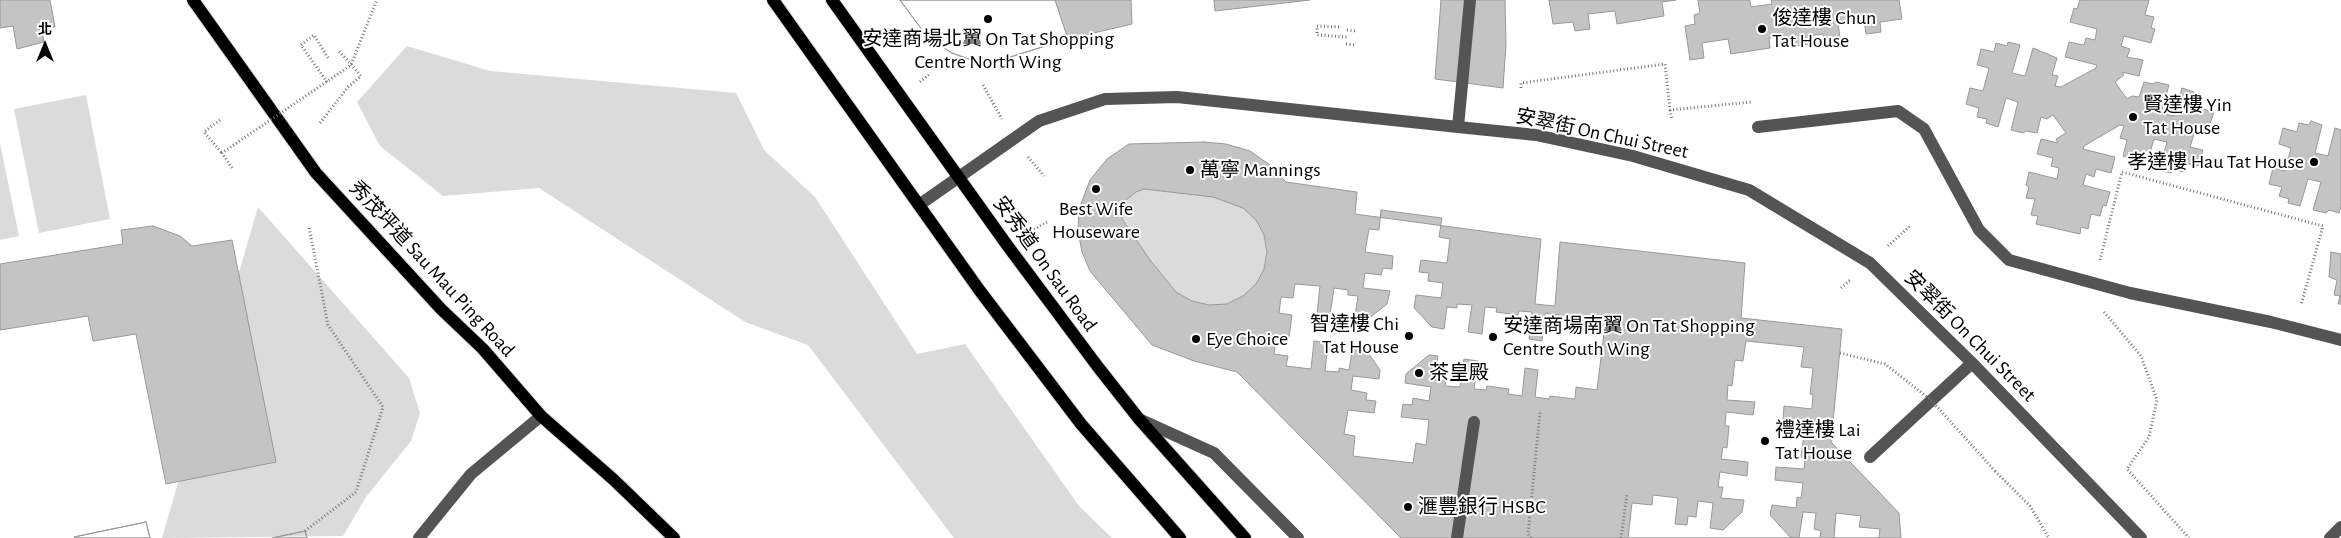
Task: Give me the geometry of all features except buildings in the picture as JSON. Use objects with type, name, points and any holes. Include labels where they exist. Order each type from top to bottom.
[{"type":"main road","name":"秀茂坪道 Sau Mau Ping Road","points":[[192,0],[316,173],[441,309],[482,349],[540,416],[614,480],[674,538]]},
{"type":"main road","points":[[773,0],[980,291],[1081,424],[1180,538]]},
{"type":"main road","name":"安秀道 On Sau Road","points":[[832,0],[958,177],[1139,419],[1245,538]]},
{"type":"street","points":[[1458,126],[1470,0]]},
{"type":"street","name":"安翠街 On Chui Street","points":[[919,205],[1039,121],[1105,99],[1177,96],[1458,126],[1536,135],[1633,156],[1749,190],[1870,263],[1972,363],[2141,538]]},
{"type":"street","points":[[1758,127],[1898,111],[1924,130],[1979,230],[2009,260],[2094,283],[2341,340]]},
{"type":"street","points":[[1870,457],[1972,363]]},
{"type":"street","points":[[419,538],[471,474],[540,416]]},
{"type":"street","points":[[1139,419],[1214,453],[1298,538]]},
{"type":"street","points":[[1457,538],[1474,422]]},
{"type":"street","points":[[2330,538],[2341,527]]},
{"type":"path","points":[[222,153],[351,65],[377,0]]},
{"type":"path","points":[[1338,27],[1316,26],[1316,35],[1347,36]]},
{"type":"path","points":[[1347,30],[1356,31]]},
{"type":"path","points":[[327,82],[301,45],[314,35],[328,58]]},
{"type":"path","points":[[1346,44],[1356,45]]},
{"type":"path","points":[[320,123],[348,87],[361,76],[339,51]]},
{"type":"path","points":[[1521,88],[1521,83],[1665,64],[1672,120]]},
{"type":"path","points":[[1670,110],[1756,101]]},
{"type":"path","points":[[220,120],[204,132],[232,168]]},
{"type":"path","points":[[2189,538],[2127,469],[2149,436],[2157,400],[2141,356],[2094,302],[2094,283],[2122,172],[2323,226],[2300,308]]},
{"type":"path","points":[[305,531],[356,492],[383,407],[328,324],[308,227]]},
{"type":"path","points":[[1840,353],[1885,364],[1931,400],[2030,506],[2048,538]]},
{"type":"path","points":[[1531,538],[1528,534],[1540,412]]},
{"type":"path","points":[[1622,538],[1628,494]]},
{"type":"shaded area","points":[[407,46],[490,71],[736,93],[764,150],[815,197],[917,354],[965,344],[1079,506],[1112,538],[954,538],[808,345],[745,322],[539,188],[443,196],[380,146],[357,102]]},
{"type":"shaded area","points":[[86,95],[110,219],[39,233],[14,109]]},
{"type":"shaded area","points":[[0,143],[19,236],[0,240]]},
{"type":"shaded area","points":[[1144,189],[1213,197],[1243,208],[1256,220],[1264,235],[1267,252],[1264,269],[1256,284],[1243,296],[1227,304],[1209,305],[1192,301],[1176,292],[1150,260],[1122,219],[1123,206],[1126,200],[1136,192]]},
{"type":"shaded area","points":[[258,207],[409,378],[420,413],[411,441],[366,497],[343,536],[162,538]]},
{"type":"place","name":"安達商場北翼 On Tat Shopping Centre North Wing","points":[[988,19]]},
{"type":"place","name":"俊達樓 Chun Tat House","points":[[1762,29]]},
{"type":"place","name":"賢達樓 Yin Tat House","points":[[2133,117]]},
{"type":"place","name":"孝達樓 Hau Tat House","points":[[2314,162]]},
{"type":"place","name":"萬寧 Mannings","points":[[1190,170]]},
{"type":"place","name":"Best Wife Houseware","points":[[1096,189]]},
{"type":"place","name":"智達樓 Chi Tat House","points":[[1409,336]]},
{"type":"place","name":"安達商場南翼 On Tat Shopping Centre South Wing","points":[[1493,337]]},
{"type":"place","name":"Eye Choice","points":[[1196,339]]},
{"type":"place","name":"茶皇殿","points":[[1419,373]]},
{"type":"place","name":"禮達樓 Lai Tat House","points":[[1765,441]]},
{"type":"place","name":"滙豐銀行 HSBC","points":[[1408,507]]}]
